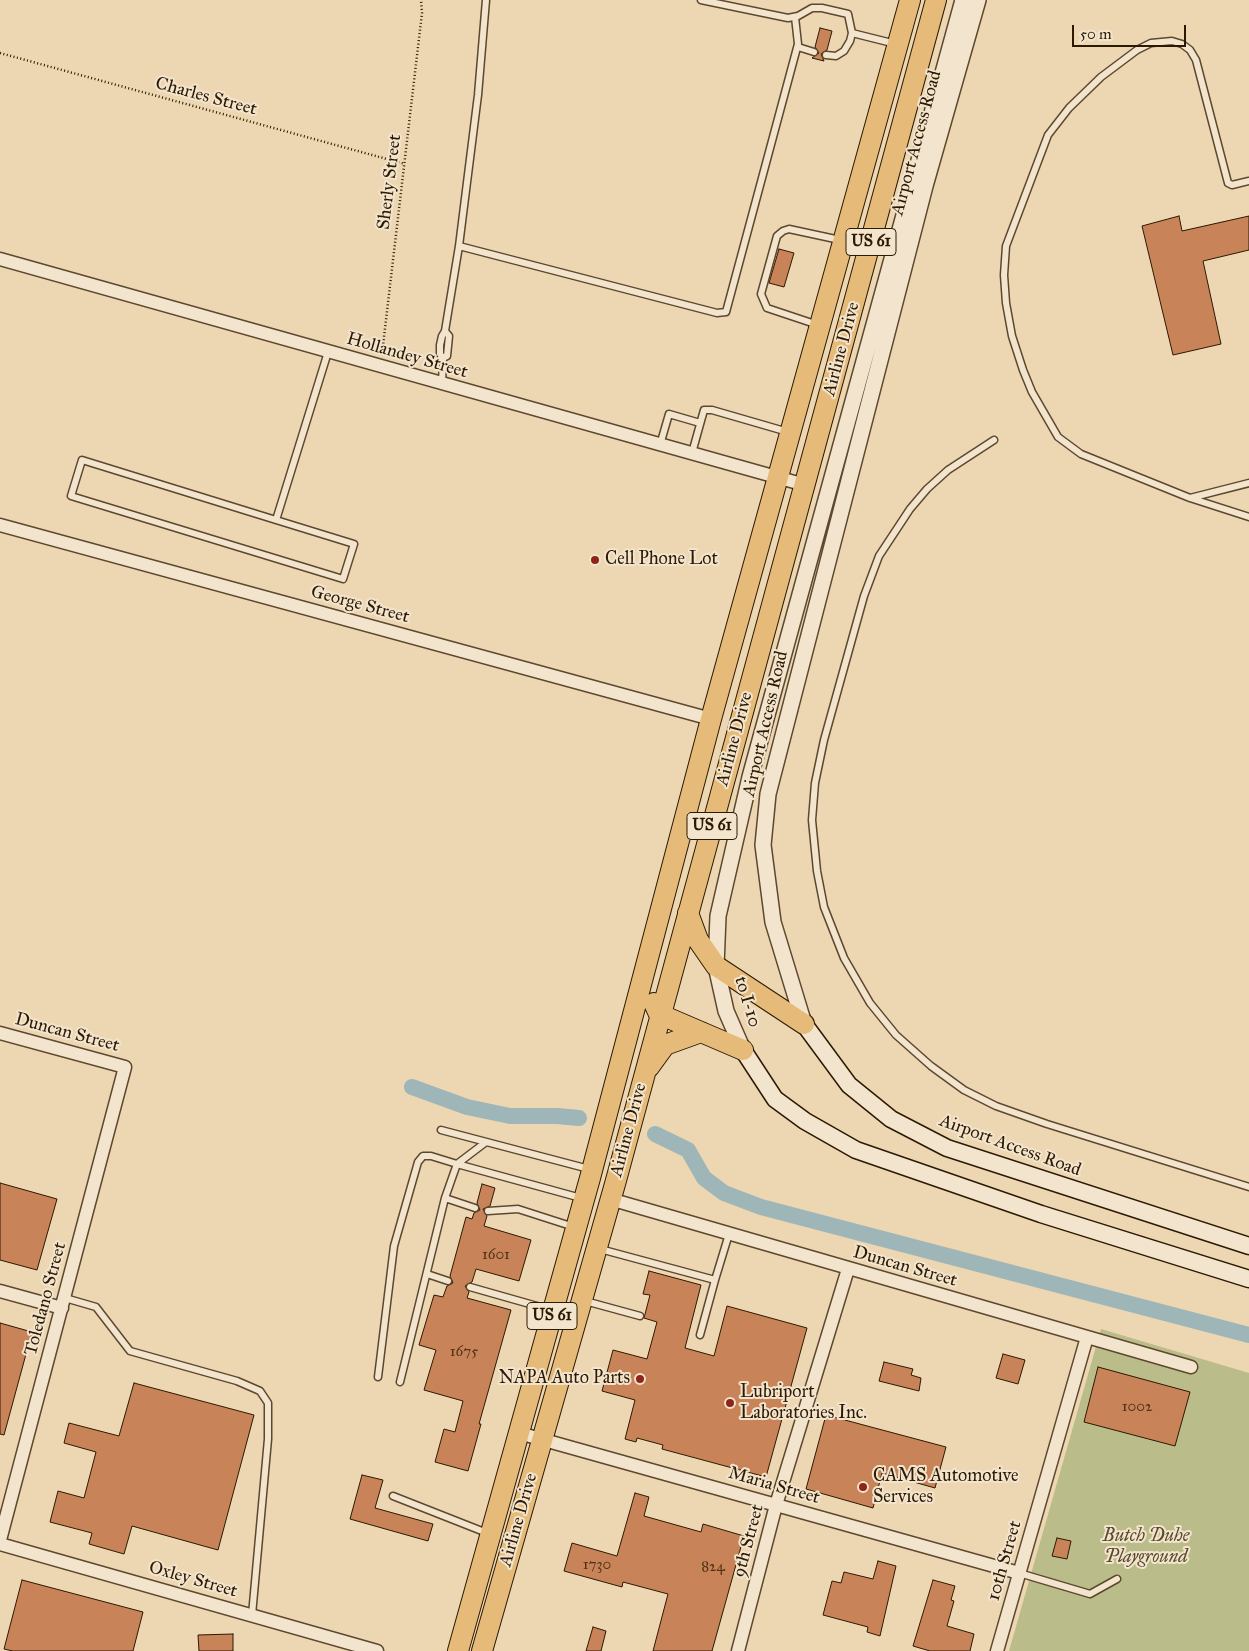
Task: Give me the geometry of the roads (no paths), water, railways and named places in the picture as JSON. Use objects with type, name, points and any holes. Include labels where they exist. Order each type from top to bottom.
[{"type":"highway","name":"Airline Drive","points":[[458,1651],[592,1170],[711,719],[792,433],[910,0]]},
{"type":"highway","name":"Airline Drive","points":[[482,1651],[610,1198],[936,0]]},
{"type":"highway","points":[[688,913],[698,940],[716,966],[804,1024]]},
{"type":"highway","points":[[641,979],[659,1014],[743,1050]]},
{"type":"highway","points":[[643,1075],[665,1045],[701,1032]]},
{"type":"main road","name":"Airport Access Road","points":[[804,1024],[849,1085],[891,1119],[948,1148],[1249,1246]]},
{"type":"main road","points":[[743,1050],[775,1099],[805,1121],[856,1150],[1041,1214],[1249,1279]]},
{"type":"street","name":"Airport Access Road","points":[[716,966],[718,916],[750,777],[963,0]]},
{"type":"street","name":"Airport Access Road","points":[[804,1024],[773,922],[763,845],[768,794],[923,196],[978,0]]},
{"type":"street","name":"Hollandey Street","points":[[0,259],[805,485]]},
{"type":"street","name":"George Street","points":[[0,525],[711,719]]},
{"type":"street","name":"to I-10","points":[[716,966],[726,1011],[743,1050]]},
{"type":"street","name":"Duncan Street","points":[[0,1033],[125,1067]]},
{"type":"street","name":"Toledano Street","points":[[0,1540],[125,1067]]},
{"type":"street","name":"Duncan Street","points":[[610,1198],[848,1269],[1191,1367]]},
{"type":"street","name":"9th Street","points":[[738,1651],[776,1505],[848,1269]]},
{"type":"street","points":[[0,1291],[64,1303]]},
{"type":"street","name":"10th Street","points":[[997,1651],[1087,1337]]},
{"type":"street","name":"Maria Street","points":[[519,1433],[1020,1573]]},
{"type":"street","name":"Oxley Street","points":[[0,1544],[377,1651]]},
{"type":"lane","points":[[442,384],[443,358],[447,356],[449,336],[445,331],[459,246],[478,95],[486,0]]},
{"type":"lane","points":[[701,0],[731,8],[788,18],[795,17],[812,8],[822,8],[848,14],[852,33],[844,51],[836,56],[826,55]]},
{"type":"lane","points":[[459,246],[722,314],[726,312],[798,47],[795,17]]},
{"type":"lane","points":[[852,33],[897,44]]},
{"type":"lane","points":[[1249,181],[1232,185],[1228,183],[1196,60],[1190,50],[1182,44],[1172,41],[1151,43],[1138,50],[1101,77],[1069,108],[1048,135],[1006,246],[1004,275],[1006,303],[1012,336],[1032,392],[1058,437],[1081,454],[1190,498],[1249,517]]},
{"type":"lane","points":[[798,47],[814,52]]},
{"type":"lane","points":[[820,326],[767,308],[761,294],[777,236],[789,229],[844,240]]},
{"type":"lane","points":[[276,520],[328,352]]},
{"type":"lane","points":[[692,453],[704,410],[712,410],[792,433]]},
{"type":"lane","points":[[660,444],[669,414],[700,423]]},
{"type":"lane","points":[[994,440],[948,470],[927,489],[910,509],[878,556],[864,596],[824,740],[815,784],[812,820],[817,870],[824,907],[844,958],[870,1003],[896,1035],[931,1066],[964,1090],[996,1106],[1039,1121],[1249,1187]]},
{"type":"lane","points":[[82,460],[276,520],[354,544],[344,580],[72,496],[82,460]]},
{"type":"lane","points":[[1190,498],[1249,483]]},
{"type":"lane","points":[[442,1130],[592,1170]]},
{"type":"lane","points":[[400,1382],[445,1198],[457,1164],[486,1142]]},
{"type":"lane","points":[[378,1377],[394,1246],[418,1162],[424,1156],[431,1156],[584,1199]]},
{"type":"lane","points":[[445,1198],[475,1208]]},
{"type":"lane","points":[[488,1211],[518,1209],[576,1227]]},
{"type":"lane","points":[[700,1336],[729,1234]]},
{"type":"lane","points":[[596,1248],[715,1280]]},
{"type":"lane","points":[[427,1274],[448,1281]]},
{"type":"lane","points":[[470,1287],[553,1311]]},
{"type":"lane","points":[[581,1300],[640,1316]]},
{"type":"lane","points":[[64,1303],[96,1307],[130,1351],[237,1381],[260,1391],[268,1403],[268,1440],[252,1615]]},
{"type":"lane","points":[[392,1496],[491,1535]]},
{"type":"lane","points":[[1020,1573],[1090,1594],[1118,1579]]},
{"type":"waterway","points":[[412,1087],[467,1107],[510,1116],[579,1118]]},
{"type":"waterway","points":[[655,1134],[688,1150],[704,1178],[724,1193],[761,1207],[1249,1335]]},
{"type":"place","name":"Cell Phone Lot","points":[[595,560]]},
{"type":"place","name":"NAPA Auto Parts","points":[[640,1379]]},
{"type":"place","name":"Lubriport Laboratories Inc.","points":[[730,1403]]},
{"type":"place","name":"CAMS Automotive Services","points":[[863,1487]]},
{"type":"park label","name":"Butch Duhe Playground","points":[[1146,1547]]}]
